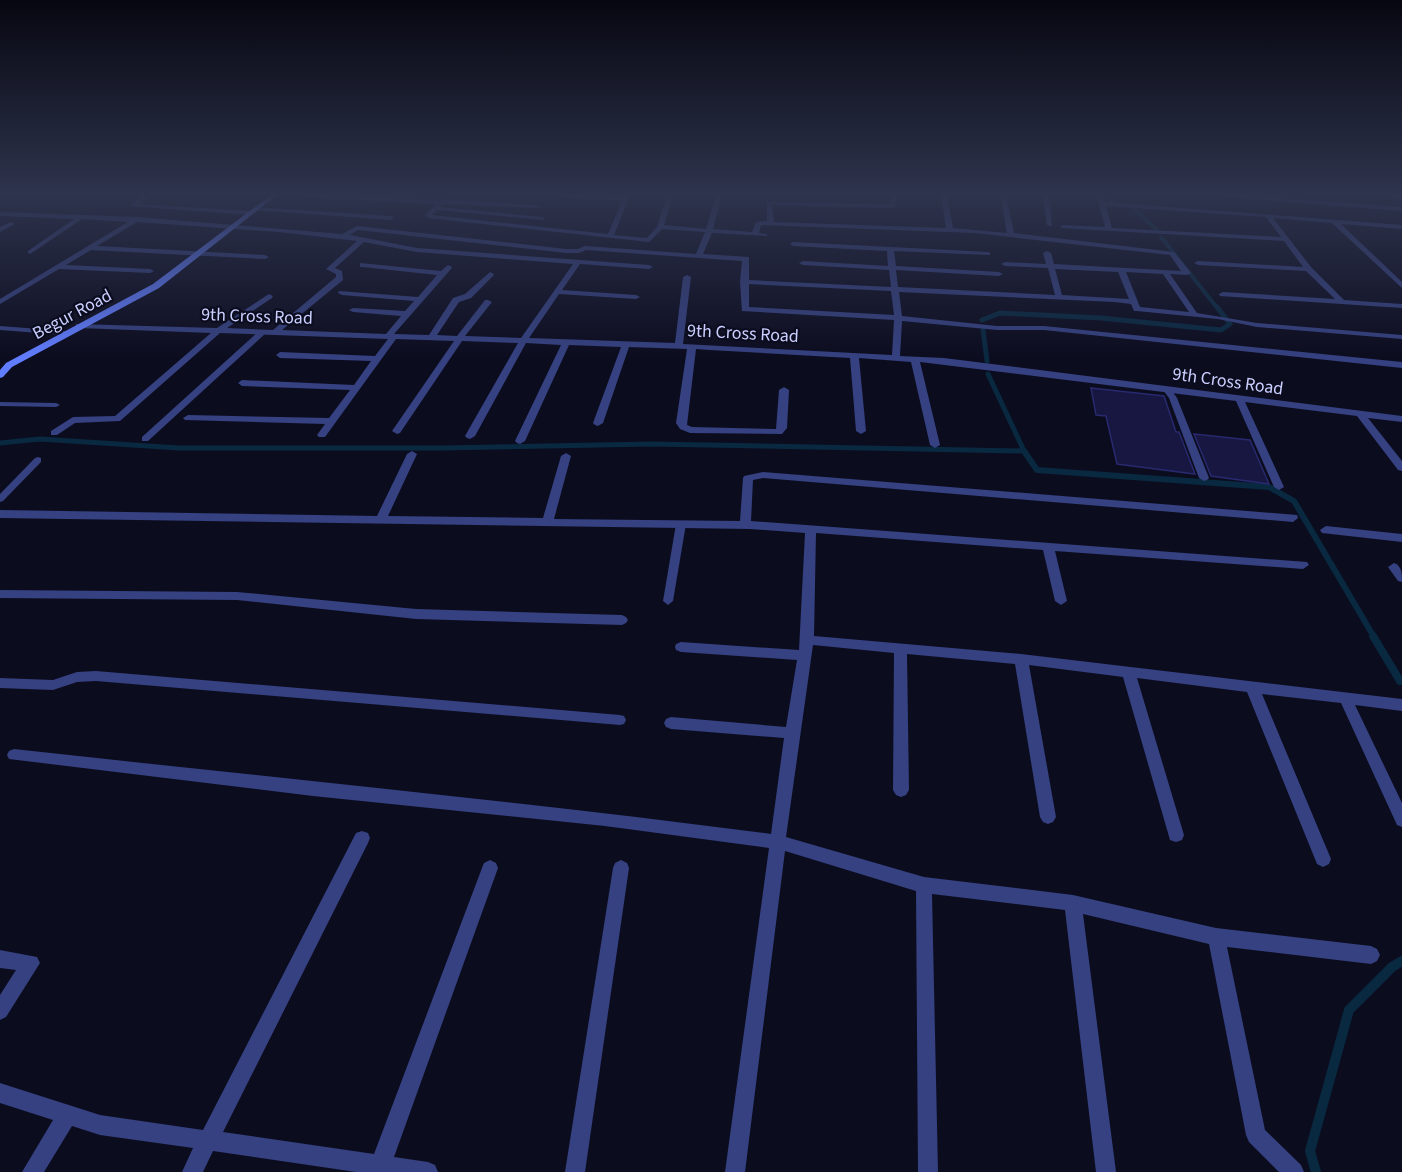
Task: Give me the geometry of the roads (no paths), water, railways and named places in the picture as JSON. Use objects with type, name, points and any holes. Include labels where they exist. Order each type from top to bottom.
[{"type":"main road","name":"Begur Road","points":[[2,372],[9,365],[65,333],[156,286],[206,250]]},
{"type":"street","points":[[30,252],[33,250]]},
{"type":"street","points":[[0,302],[87,250]]},
{"type":"street","points":[[143,250],[265,257]]},
{"type":"street","points":[[144,257],[153,250]]},
{"type":"street","points":[[274,333],[340,278],[339,273],[330,269],[351,250]]},
{"type":"street","points":[[416,250],[649,267]]},
{"type":"street","points":[[554,250],[582,250]]},
{"type":"street","points":[[609,250],[746,259],[745,309],[898,318],[997,328],[1044,328],[1402,365]]},
{"type":"street","points":[[699,256],[702,250]]},
{"type":"street","points":[[890,250],[898,318],[896,358]]},
{"type":"street","points":[[918,250],[988,254]]},
{"type":"street","points":[[1005,264],[1187,273],[1173,253],[1145,250]]},
{"type":"street","points":[[1294,250],[1308,269],[1342,302]]},
{"type":"street","points":[[1364,250],[1402,286]]},
{"type":"street","points":[[1047,253],[1059,297]]},
{"type":"street","points":[[470,436],[523,341],[578,262]]},
{"type":"street","points":[[1198,262],[1308,269]]},
{"type":"street","points":[[803,263],[999,274]]},
{"type":"street","points":[[126,270],[135,264]]},
{"type":"street","points":[[322,435],[407,314],[445,270],[363,265]]},
{"type":"street","points":[[57,267],[150,272]]},
{"type":"street","points":[[1121,270],[1137,309],[1257,325],[1402,337]]},
{"type":"street","points":[[1165,272],[1195,315]]},
{"type":"street","points":[[431,338],[456,300],[468,296],[490,274]]},
{"type":"street","points":[[679,346],[687,277]]},
{"type":"street","points":[[744,282],[1134,302]]},
{"type":"street","points":[[557,292],[636,297]]},
{"type":"street","points":[[342,293],[420,299]]},
{"type":"street","points":[[1223,294],[1402,306]]},
{"type":"street","points":[[54,433],[73,420],[117,419],[218,331],[269,296]]},
{"type":"street","points":[[397,432],[459,339],[488,302]]},
{"type":"street","points":[[354,310],[407,314]]},
{"type":"street","name":"9th Cross Road","points":[[79,326],[692,346],[896,358],[1402,419]]},
{"type":"street","points":[[0,328],[65,333]]},
{"type":"street","points":[[520,441],[566,342]]},
{"type":"street","points":[[598,423],[626,344]]},
{"type":"street","points":[[692,346],[681,423],[683,427],[690,430],[779,432],[782,428],[784,390]]},
{"type":"street","points":[[280,355],[377,359]]},
{"type":"street","points":[[854,356],[861,432]]},
{"type":"street","points":[[915,360],[935,445]]},
{"type":"street","points":[[242,383],[356,388]]},
{"type":"street","points":[[1240,400],[1279,487]]},
{"type":"street","points":[[1361,415],[1402,468]]},
{"type":"street","points":[[188,418],[333,420]]},
{"type":"street","points":[[381,520],[412,454]]},
{"type":"street","points":[[548,522],[566,456]]},
{"type":"street","points":[[745,525],[748,478],[763,475],[1293,518]]},
{"type":"street","points":[[0,514],[745,525],[1303,565]]},
{"type":"street","points":[[735,1172],[792,733],[807,640],[811,530]]},
{"type":"street","points":[[1326,530],[1402,538]]},
{"type":"street","points":[[1048,548],[1061,601]]},
{"type":"street","points":[[1395,567],[1402,578]]},
{"type":"street","points":[[0,594],[237,596],[416,614],[622,620]]},
{"type":"street","points":[[807,640],[1021,659],[1402,705]]},
{"type":"street","points":[[681,647],[804,655]]},
{"type":"street","points":[[900,648],[901,790]]},
{"type":"street","points":[[1021,659],[1048,817]]},
{"type":"street","points":[[1128,671],[1176,835]]},
{"type":"street","points":[[1252,687],[1323,859]]},
{"type":"street","points":[[1346,700],[1402,820]]},
{"type":"street","points":[[671,723],[792,733]]},
{"type":"street","points":[[14,755],[605,819],[779,842],[924,885],[1073,903],[1216,937],[1371,955]]},
{"type":"street","points":[[192,1172],[362,838]]},
{"type":"street","points":[[379,1168],[490,868]]},
{"type":"street","points":[[575,1172],[621,868]]},
{"type":"street","points":[[924,885],[928,1172]]},
{"type":"street","points":[[1073,903],[1106,1172]]},
{"type":"street","points":[[1216,937],[1256,1135],[1294,1172]]},
{"type":"street","points":[[0,959],[32,963],[0,1011]]},
{"type":"street","points":[[0,1093],[100,1125],[379,1168],[428,1172]]},
{"type":"street","points":[[32,1172],[68,1115]]},
{"type":"lane","points":[[145,439],[262,333]]},
{"type":"lane","points":[[1167,390],[1173,398],[1204,478]]},
{"type":"lane","points":[[0,404],[56,405]]},
{"type":"lane","points":[[0,499],[38,459]]},
{"type":"lane","points":[[668,601],[681,524]]},
{"type":"lane","points":[[0,683],[52,685],[78,677],[96,676],[620,720]]},
{"type":"waterway","points":[[1171,250],[1218,309]]},
{"type":"waterway","points":[[982,320],[1000,313],[1101,318],[1221,330],[1230,324],[1217,307]]},
{"type":"waterway","points":[[983,330],[987,361]]},
{"type":"waterway","points":[[988,374],[1024,451]]},
{"type":"waterway","points":[[0,443],[40,439],[179,448],[442,448],[651,444],[1024,451]]},
{"type":"waterway","points":[[1024,451],[1037,470],[1269,487],[1294,501],[1374,637]]},
{"type":"waterway","points":[[1373,636],[1400,681]]},
{"type":"waterway","points":[[1316,1172],[1310,1151],[1349,1010],[1392,967],[1402,961]]}]
